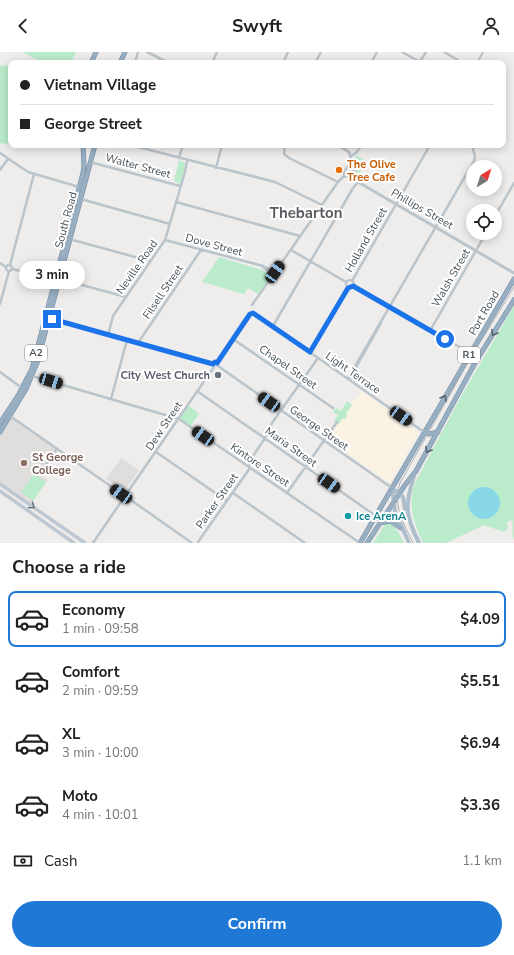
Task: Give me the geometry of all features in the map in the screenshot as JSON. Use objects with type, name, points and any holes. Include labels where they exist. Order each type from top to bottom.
[{"type":"highway","name":"South Road","points":[[82,187],[84,166],[83,148]]},
{"type":"highway","name":"South Road","points":[[0,423],[23,395],[39,358],[68,238],[94,148]]},
{"type":"highway","name":"Port Road","points":[[392,488],[514,279]]},
{"type":"highway","name":"Port Road","points":[[393,503],[416,471],[475,364],[514,300]]},
{"type":"highway","name":"South Road","points":[[0,432],[32,369],[48,318]]},
{"type":"highway","points":[[425,432],[428,434],[438,432]]},
{"type":"highway","name":"R1","points":[[360,543],[392,488]]},
{"type":"highway","name":"R1","points":[[367,543],[393,503]]},
{"type":"highway","points":[[380,523],[390,521],[401,528]]},
{"type":"main road","name":"Port Road","points":[[416,471],[407,502],[410,524],[419,543]]},
{"type":"main road","points":[[0,484],[85,543]]},
{"type":"main road","points":[[392,488],[404,498],[406,518],[410,524]]},
{"type":"main road","points":[[392,488],[393,503],[401,528],[409,543]]},
{"type":"main road","points":[[0,491],[74,543]]},
{"type":"street","points":[[402,52],[416,60]]},
{"type":"street","points":[[444,52],[458,60]]},
{"type":"street","points":[[150,53],[163,60]]},
{"type":"street","points":[[141,148],[275,182],[322,205]]},
{"type":"street","points":[[179,158],[182,148]]},
{"type":"street","points":[[216,168],[221,148]]},
{"type":"street","points":[[285,148],[284,154],[288,158],[338,182]]},
{"type":"street","points":[[273,326],[353,188],[358,182],[354,174],[351,156],[347,150],[343,148]]},
{"type":"street","points":[[351,156],[360,148]]},
{"type":"street","name":"Holland Street","points":[[352,281],[428,148]]},
{"type":"street","points":[[348,379],[474,162],[475,156],[473,148]]},
{"type":"street","points":[[0,153],[28,172],[82,187]]},
{"type":"street","points":[[0,170],[8,159]]},
{"type":"street","name":"Neville Road","points":[[108,335],[113,316],[165,240],[185,172],[187,160]]},
{"type":"street","name":"Walter Street","points":[[90,162],[180,186]]},
{"type":"street","points":[[344,176],[344,172],[348,166]]},
{"type":"street","points":[[12,269],[10,265],[34,174]]},
{"type":"street","points":[[252,305],[338,182],[344,176],[354,174]]},
{"type":"street","name":"Phillips Street","points":[[358,182],[514,273]]},
{"type":"street","points":[[502,204],[514,183]]},
{"type":"street","points":[[79,199],[170,224]]},
{"type":"street","points":[[176,202],[300,236]]},
{"type":"street","points":[[68,238],[150,261]]},
{"type":"street","name":"Dove Street","points":[[165,240],[268,267],[275,272]]},
{"type":"street","name":"Walsh Street","points":[[430,331],[482,240]]},
{"type":"street","name":"Filsell Street","points":[[139,343],[201,250]]},
{"type":"street","points":[[291,250],[346,282],[350,280],[352,281],[354,284],[353,286],[471,353]]},
{"type":"street","points":[[0,263],[6,267],[8,271],[0,304]]},
{"type":"street","points":[[6,267],[10,265]]},
{"type":"street","name":"Dove Street","points":[[259,265],[273,275]]},
{"type":"street","points":[[8,271],[12,269],[58,279],[126,297]]},
{"type":"street","points":[[346,282],[346,286],[348,288],[353,286]]},
{"type":"street","name":"Holland Street","points":[[310,352],[348,288]]},
{"type":"street","name":"Light Terrace","points":[[233,339],[252,314],[254,314],[425,432]]},
{"type":"street","points":[[48,318],[139,343],[213,366],[217,365],[233,339]]},
{"type":"street","name":"Chapel Street","points":[[233,339],[333,408]]},
{"type":"street","points":[[111,399],[127,340]]},
{"type":"street","name":"Parker Street","points":[[199,543],[249,468],[251,459],[265,438],[280,410],[318,358]]},
{"type":"street","name":"George Street","points":[[217,365],[392,488]]},
{"type":"street","name":"Dew Street","points":[[127,493],[179,419],[213,366]]},
{"type":"street","points":[[0,372],[23,388]]},
{"type":"street","name":"Kintore Street","points":[[32,376],[179,419],[360,543]]},
{"type":"street","name":"Maria Street","points":[[197,392],[377,516]]},
{"type":"street","points":[[8,414],[122,494],[123,499]]},
{"type":"street","points":[[287,493],[336,422]]},
{"type":"street","points":[[39,474],[57,449]]},
{"type":"street","points":[[156,452],[227,501]]},
{"type":"street","points":[[122,494],[127,493],[128,498],[193,543],[199,543]]},
{"type":"street","points":[[233,493],[305,543]]},
{"type":"street","points":[[93,543],[123,499],[126,500],[128,498]]},
{"type":"shaded area","points":[[361,391],[419,432],[390,483],[327,439],[343,418],[345,419],[347,416],[345,414]]},
{"type":"shaded area","name":"St George College","points":[[10,416],[57,449],[39,474],[48,480],[30,505],[0,484],[0,432]]},
{"type":"shaded area","name":"St George College","points":[[121,458],[139,470],[125,491],[106,479]]},
{"type":"green space","points":[[22,52],[76,52],[72,60],[37,60]]},
{"type":"green space","points":[[8,65],[8,144],[0,143],[0,66]]},
{"type":"green space","points":[[356,155],[366,161],[358,176],[354,158]]},
{"type":"green space","points":[[179,160],[185,163],[180,184],[174,181]]},
{"type":"green space","points":[[219,257],[262,270],[272,275],[258,294],[248,288],[244,294],[202,282]]},
{"type":"green space","points":[[514,306],[514,540],[512,520],[507,522],[508,528],[504,532],[484,525],[446,543],[423,543],[414,521],[413,514],[412,499],[415,483],[459,400]]},
{"type":"green space","points":[[347,401],[352,405],[346,414],[345,420],[343,418],[339,424],[334,421],[338,415],[333,412],[336,408],[341,411]]},
{"type":"green space","points":[[188,405],[199,414],[190,427],[179,419]]},
{"type":"green space","points":[[34,474],[46,482],[33,501],[21,492]]},
{"type":"green space","points":[[386,523],[395,528],[404,543],[373,543]]},
{"type":"water","points":[[484,487],[493,490],[497,494],[500,503],[497,512],[493,516],[484,519],[475,516],[471,512],[468,503],[471,494],[475,490]]},
{"type":"tram line","points":[[413,543],[398,507],[397,499],[400,483],[470,359],[514,287]]},
{"type":"place","name":"The Olive Tree Cafe","points":[[339,170]]},
{"type":"place","name":"City West Church","points":[[218,375]]},
{"type":"place","name":"St George College","points":[[24,463]]},
{"type":"place","name":"Ice ArenA","points":[[348,516]]},
{"type":"district","name":"Thebarton","points":[[306,213]]},
{"type":"route","points":[[52,319],[213,364],[215,362],[217,363],[250,314],[253,313],[310,352],[348,288],[352,288],[353,286],[445,339]]}]
